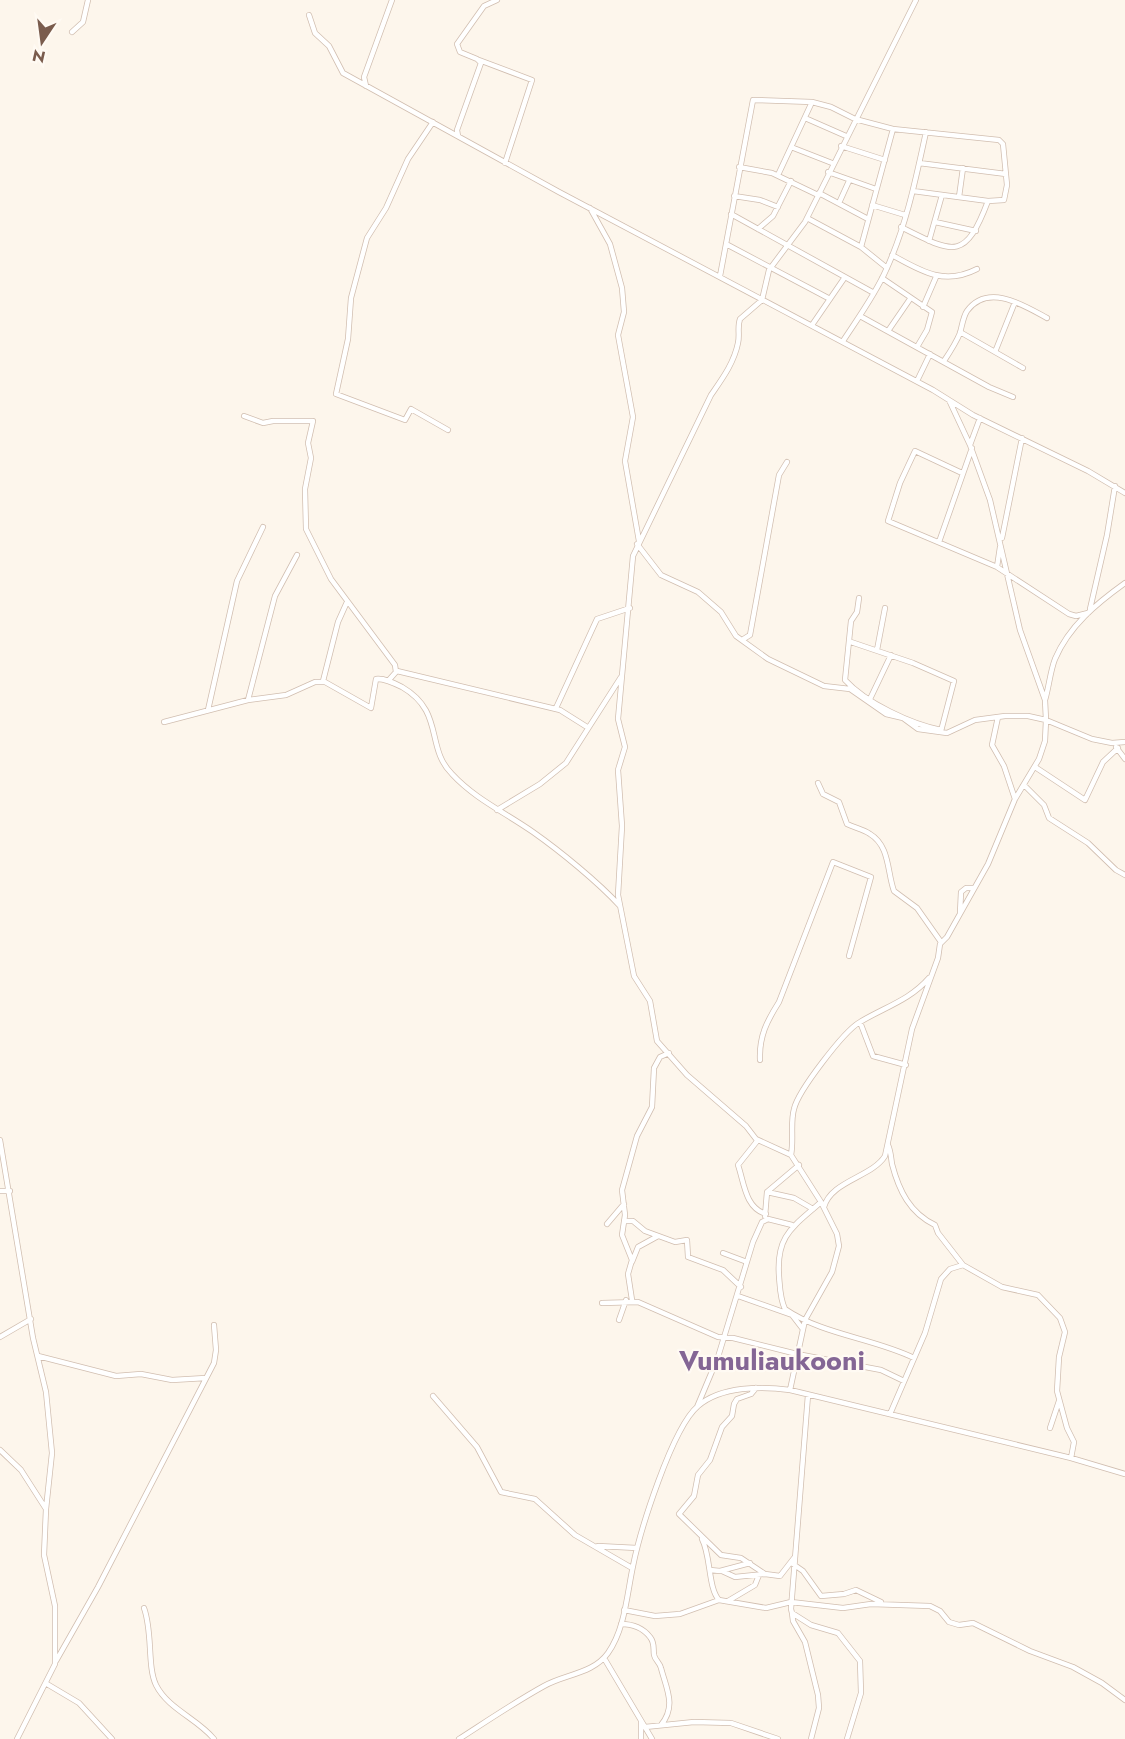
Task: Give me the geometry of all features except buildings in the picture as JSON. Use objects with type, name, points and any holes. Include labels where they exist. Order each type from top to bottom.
[{"type":"street","points":[[72,32],[82,22],[88,0]]},
{"type":"street","points":[[366,86],[364,77],[392,0]]},
{"type":"street","points":[[496,0],[484,6],[457,44],[460,52],[532,80],[509,144],[505,163]]},
{"type":"street","points":[[790,1390],[802,1328],[831,1274],[839,1246],[837,1234],[823,1205],[799,1164],[791,1155],[758,1140],[746,1126],[687,1075],[657,1041],[650,1001],[634,975],[617,888],[622,826],[618,770],[624,747],[618,719],[623,647],[630,608],[632,563],[638,542],[654,516],[711,395],[720,384],[733,359],[739,339],[740,319],[762,300],[770,268],[807,218],[832,163],[916,0]]},
{"type":"street","points":[[309,15],[315,33],[328,46],[343,73],[505,163],[843,341],[980,418],[1023,438],[1125,493]]},
{"type":"street","points":[[458,136],[457,130],[481,68],[479,60]]},
{"type":"street","points":[[720,276],[753,100],[812,102],[831,107],[855,119],[893,129],[999,140],[1003,147],[1006,197],[1000,202],[913,190]]},
{"type":"street","points":[[778,175],[812,102]]},
{"type":"street","points":[[805,118],[846,136]]},
{"type":"street","points":[[433,122],[408,159],[388,203],[367,238],[351,298],[348,339],[336,394],[405,420],[411,410],[448,430]]},
{"type":"street","points":[[861,247],[893,129]]},
{"type":"street","points":[[843,341],[887,268],[913,190],[926,132]]},
{"type":"street","points":[[841,146],[885,160]]},
{"type":"street","points":[[791,147],[832,163]]},
{"type":"street","points":[[919,163],[1006,174]]},
{"type":"street","points":[[739,167],[778,175],[868,219]]},
{"type":"street","points":[[959,197],[963,168]]},
{"type":"street","points":[[828,172],[876,189]]},
{"type":"street","points":[[758,229],[772,216],[791,181]]},
{"type":"street","points":[[839,203],[849,181]]},
{"type":"street","points":[[929,241],[942,195]]},
{"type":"street","points":[[734,196],[760,200],[778,207]]},
{"type":"street","points":[[901,227],[942,247],[952,248],[969,240],[976,231],[988,201]]},
{"type":"street","points":[[872,204],[905,214]]},
{"type":"street","points":[[590,208],[610,244],[622,288],[624,312],[618,335],[633,417],[626,461],[638,542],[661,575],[698,592],[721,612],[733,632],[768,659],[788,667],[811,681],[829,687],[846,687],[886,714],[903,718],[918,729],[941,731],[956,729],[975,720],[1028,716],[1046,720],[1084,736],[1112,743],[1125,742]]},
{"type":"street","points":[[731,214],[874,293]]},
{"type":"street","points":[[807,218],[861,247],[887,268]]},
{"type":"street","points":[[935,222],[976,231]]},
{"type":"street","points":[[726,243],[830,299]]},
{"type":"street","points":[[892,255],[936,277],[959,277],[977,269]]},
{"type":"street","points":[[812,325],[845,277]]},
{"type":"street","points":[[923,307],[936,277]]},
{"type":"street","points":[[882,278],[932,312],[917,347]]},
{"type":"street","points":[[944,361],[960,332],[966,312],[979,302],[1000,297],[1047,318]]},
{"type":"street","points":[[888,331],[910,299]]},
{"type":"street","points":[[995,352],[1015,302]]},
{"type":"street","points":[[860,316],[989,387],[1013,397]]},
{"type":"street","points":[[960,332],[1023,368]]},
{"type":"street","points":[[917,381],[930,354]]},
{"type":"street","points":[[950,400],[971,446],[990,500],[1025,647],[1046,700]]},
{"type":"street","points":[[244,416],[263,423],[313,421],[308,443],[311,458],[305,489],[306,529],[331,579],[396,671],[556,708],[587,727]]},
{"type":"street","points":[[939,542],[980,418]]},
{"type":"street","points":[[996,567],[1023,438]]},
{"type":"street","points":[[962,473],[915,451],[888,517],[892,524],[996,567],[1069,614],[1076,616],[1088,612]]},
{"type":"street","points":[[742,640],[748,638],[751,632],[779,475],[787,462]]},
{"type":"street","points":[[1088,612],[1107,535],[1115,486]]},
{"type":"street","points":[[208,710],[237,581],[263,527]]},
{"type":"street","points":[[248,700],[275,596],[297,555]]},
{"type":"street","points":[[914,1358],[881,1344],[805,1320],[785,1309],[780,1294],[779,1253],[792,1225],[813,1209],[823,1205],[840,1188],[878,1166],[885,1156],[912,1029],[932,975],[941,942],[947,937],[988,864],[1015,799],[1035,767],[1045,741],[1046,700],[1056,658],[1088,612],[1125,583]]},
{"type":"street","points":[[859,597],[857,612],[851,621],[851,642],[844,680],[870,699],[915,723],[941,731]]},
{"type":"street","points":[[323,681],[338,622],[347,602]]},
{"type":"street","points":[[556,708],[597,619],[630,608]]},
{"type":"street","points":[[877,650],[885,608]]},
{"type":"street","points":[[851,642],[891,655],[954,681],[941,731]]},
{"type":"street","points":[[870,699],[891,655]]},
{"type":"street","points":[[388,681],[396,671]]},
{"type":"street","points":[[497,810],[540,784],[566,763],[587,727],[622,676]]},
{"type":"street","points":[[164,722],[248,700],[286,695],[315,681],[323,681],[371,708],[376,679],[388,681],[420,700],[435,730],[439,749],[448,769],[481,800],[549,844],[620,906]]},
{"type":"street","points":[[998,717],[992,745],[1005,766],[1015,799]]},
{"type":"street","points":[[944,720],[956,729]]},
{"type":"street","points":[[1112,743],[1125,759]]},
{"type":"street","points":[[1035,767],[1085,800],[1103,762],[1118,748]]},
{"type":"street","points":[[818,783],[823,794],[839,802],[847,824],[871,834],[877,841],[886,854],[894,891],[917,908],[941,942]]},
{"type":"street","points":[[1024,785],[1044,804],[1052,820],[1088,843],[1116,870],[1125,875]]},
{"type":"street","points":[[760,1060],[765,1023],[779,1002],[834,862],[871,877],[849,956]]},
{"type":"street","points":[[960,913],[962,891],[966,888],[974,888]]},
{"type":"street","points":[[791,1155],[794,1108],[806,1082],[821,1067],[838,1042],[860,1022],[907,999],[932,975]]},
{"type":"street","points":[[860,1022],[873,1056],[906,1065]]},
{"type":"street","points":[[632,1264],[621,1235],[624,1221],[622,1190],[640,1130],[652,1107],[654,1068],[660,1057],[669,1053]]},
{"type":"street","points":[[0,1140],[46,1392],[47,1419],[51,1440],[43,1548],[55,1606],[53,1636],[56,1661]]},
{"type":"street","points":[[758,1140],[738,1164],[750,1203],[765,1217],[792,1225]]},
{"type":"street","points":[[888,1145],[893,1166],[908,1204],[921,1218],[935,1225],[938,1233],[963,1265],[1002,1287],[1038,1295],[1056,1311],[1065,1332],[1059,1362],[1059,1401],[1050,1428]]},
{"type":"street","points":[[459,1739],[544,1686],[587,1670],[604,1658],[621,1624],[632,1568],[648,1507],[677,1440],[697,1407],[724,1338],[747,1262],[765,1217],[767,1192],[799,1164]]},
{"type":"street","points":[[0,1191],[10,1191]]},
{"type":"street","points":[[767,1192],[794,1198],[813,1209]]},
{"type":"street","points":[[607,1224],[624,1204]]},
{"type":"street","points":[[624,1221],[633,1221],[645,1231],[675,1242],[687,1240],[688,1257],[723,1270],[741,1287]]},
{"type":"street","points":[[619,1320],[629,1300],[628,1274],[638,1247],[658,1236]]},
{"type":"street","points":[[723,1253],[747,1262]]},
{"type":"street","points":[[890,1414],[914,1358],[943,1275],[954,1267],[963,1265]]},
{"type":"street","points":[[738,1296],[792,1315],[802,1328]]},
{"type":"street","points":[[602,1304],[629,1300],[724,1338],[737,1338],[797,1354],[880,1370],[904,1381]]},
{"type":"street","points":[[0,1337],[31,1319]]},
{"type":"street","points":[[17,1739],[216,1357],[214,1325]]},
{"type":"street","points":[[38,1356],[116,1376],[141,1374],[172,1380],[206,1378]]},
{"type":"street","points":[[697,1407],[720,1395],[756,1388],[790,1390],[1071,1458],[1125,1474]]},
{"type":"street","points":[[756,1388],[751,1395],[737,1400],[734,1404],[732,1416],[722,1427],[710,1460],[698,1475],[694,1496],[680,1512],[682,1519],[721,1555],[734,1556],[750,1563],[765,1574]]},
{"type":"street","points":[[808,1395],[791,1602],[792,1614],[805,1642],[818,1695],[819,1708],[811,1739]]},
{"type":"street","points":[[433,1396],[477,1448],[501,1492],[535,1498],[564,1527],[632,1568]]},
{"type":"street","points":[[1059,1401],[1074,1442],[1071,1458]]},
{"type":"street","points":[[0,1450],[21,1470],[46,1509]]},
{"type":"street","points":[[701,1537],[714,1593],[719,1600]]},
{"type":"street","points":[[595,1546],[637,1548]]},
{"type":"street","points":[[710,1570],[722,1571],[735,1577],[765,1574],[780,1576],[794,1561]]},
{"type":"street","points":[[794,1561],[821,1596],[844,1594],[856,1590],[889,1605]]},
{"type":"street","points":[[722,1571],[750,1563]]},
{"type":"street","points":[[728,1601],[755,1585],[759,1575]]},
{"type":"street","points":[[624,1610],[655,1616],[680,1614],[719,1600],[766,1608],[791,1602],[843,1608],[871,1604],[930,1606],[940,1611],[949,1623],[973,1623],[996,1632],[1018,1646],[1093,1677],[1125,1700]]},
{"type":"street","points":[[144,1608],[151,1632],[152,1664],[157,1686],[172,1704],[214,1739]]},
{"type":"street","points":[[792,1614],[810,1625],[838,1633],[860,1661],[861,1693],[847,1739]]},
{"type":"street","points":[[621,1624],[638,1628],[654,1643],[654,1656],[660,1666],[671,1702],[668,1716],[660,1726]]},
{"type":"street","points":[[604,1658],[652,1739]]},
{"type":"street","points":[[47,1684],[80,1704],[112,1739]]},
{"type":"street","points":[[641,1720],[641,1739]]},
{"type":"street","points":[[645,1727],[694,1722],[731,1723],[778,1739]]},
{"type":"district","name":"Vumuliaukooni","points":[[772,1360]]}]
